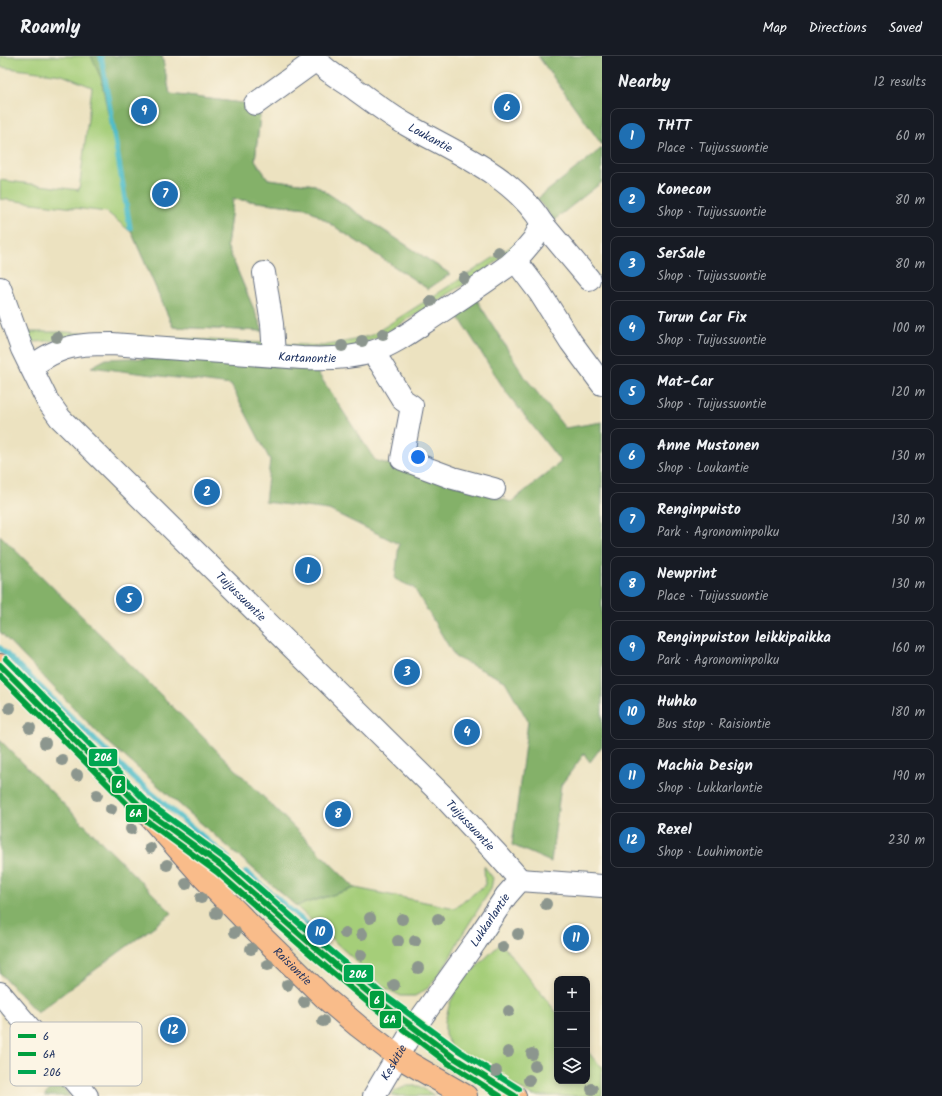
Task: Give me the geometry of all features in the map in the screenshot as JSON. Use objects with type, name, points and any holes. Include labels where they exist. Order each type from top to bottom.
[{"type":"main road","name":"Raisiontie","points":[[0,664],[142,808],[202,876],[325,998],[397,1056],[466,1096]]},
{"type":"main road","name":"Raisiontie","points":[[142,808],[222,866],[312,945],[414,1028],[453,1057],[515,1096]]},
{"type":"street","points":[[255,104],[315,58]]},
{"type":"street","name":"Loukantie","points":[[315,58],[327,69],[384,111],[469,158],[509,186],[526,202],[589,279]]},
{"type":"street","name":"Kartanontie","points":[[31,367],[59,350],[93,344],[112,344],[326,359],[372,352],[392,343],[410,332],[509,265],[534,239],[542,223]]},
{"type":"street","points":[[515,260],[540,293],[571,342],[602,384]]},
{"type":"street","points":[[264,273],[272,324],[274,356]]},
{"type":"street","name":"Tuijussuontie","points":[[0,288],[22,349],[47,400],[60,418],[441,794],[520,880]]},
{"type":"street","points":[[372,352],[403,400],[412,406],[402,459],[453,478],[494,489]]},
{"type":"street","points":[[520,880],[602,886]]},
{"type":"street","name":"Lukkarlantie","points":[[414,1028],[506,896],[520,880]]},
{"type":"street","points":[[0,993],[24,1022]]},
{"type":"street","name":"Keskitie","points":[[374,1096],[414,1028]]},
{"type":"street","points":[[79,1086],[87,1096]]},
{"type":"green space","points":[[0,56],[162,56],[170,94],[250,104],[260,116],[255,160],[268,179],[315,185],[450,274],[428,289],[307,208],[233,199],[227,246],[263,331],[173,327],[132,233],[107,212],[0,199],[0,180],[79,190],[92,87],[62,75],[0,67]]},
{"type":"green space","points":[[91,56],[162,56],[170,94],[250,104],[260,116],[255,160],[268,179],[315,185],[450,274],[428,289],[307,208],[233,199],[227,246],[263,331],[173,327],[132,233],[101,78]]},
{"type":"green space","points":[[538,56],[602,56],[602,145]]},
{"type":"green space","points":[[602,148],[602,182],[554,220],[537,199]]},
{"type":"green space","points":[[523,239],[521,244],[468,282],[389,331],[374,339],[345,349],[65,340],[34,342],[28,339],[25,332],[64,332],[323,346],[372,335]]},
{"type":"green space","points":[[475,297],[525,377],[565,428],[602,422],[602,746],[590,762],[584,754],[561,785],[551,862],[512,845],[528,721],[505,681],[455,657],[414,588],[395,579],[399,544],[329,510],[265,502],[270,460],[231,385],[91,367],[106,359],[130,358],[314,367],[375,460],[511,502],[561,462],[506,392],[455,311]]},
{"type":"green space","points":[[0,535],[355,888],[296,906],[101,736],[0,632]]},
{"type":"green space","points":[[0,740],[172,913],[37,1013],[0,973]]},
{"type":"green space","points":[[484,866],[493,878],[491,889],[460,938],[447,963],[428,988],[415,996],[401,996],[385,988],[296,906],[355,888],[455,908],[485,885]]},
{"type":"green space","points":[[501,943],[554,1009],[554,1084],[590,1084],[590,1054],[602,1067],[602,1096],[533,1096],[452,1048],[445,1035],[445,1021],[450,1003],[460,983]]},
{"type":"green space","points":[[53,1086],[62,1086],[70,1096],[44,1096]]},
{"type":"green space","points":[[407,1086],[419,1086],[435,1096],[392,1096],[395,1091]]},
{"type":"waterway","points":[[101,56],[130,228]]},
{"type":"waterway","points":[[0,648],[136,780],[228,858]]},
{"type":"waterway","points":[[246,872],[313,929]]},
{"type":"transit line","name":"206","points":[[6,659],[147,802],[227,860],[381,993],[458,1050],[519,1089]]},
{"type":"transit line","name":"6","points":[[0,665],[142,808],[222,866],[376,999],[453,1057],[515,1096]]},
{"type":"transit line","name":"6A","points":[[0,676],[137,814],[217,872],[371,1005],[448,1063],[500,1096]]},
{"type":"place","name":"Anne Mustonen","points":[[507,107]]},
{"type":"place","name":"Renginpuiston leikkipaikka","points":[[144,111]]},
{"type":"place","name":"Renginpuisto","points":[[165,194]]},
{"type":"place","name":"Konecon","points":[[207,492]]},
{"type":"place","name":"THTT","points":[[308,570]]},
{"type":"place","name":"Mat-Car","points":[[129,599]]},
{"type":"place","name":"SerSale","points":[[407,672]]},
{"type":"place","name":"Turun Car Fix","points":[[467,732]]},
{"type":"place","name":"Newprint","points":[[338,814]]},
{"type":"place","name":"Huhko","points":[[320,932]]},
{"type":"place","name":"Machia Design","points":[[576,938]]},
{"type":"place","name":"Rexel","points":[[173,1030]]}]
